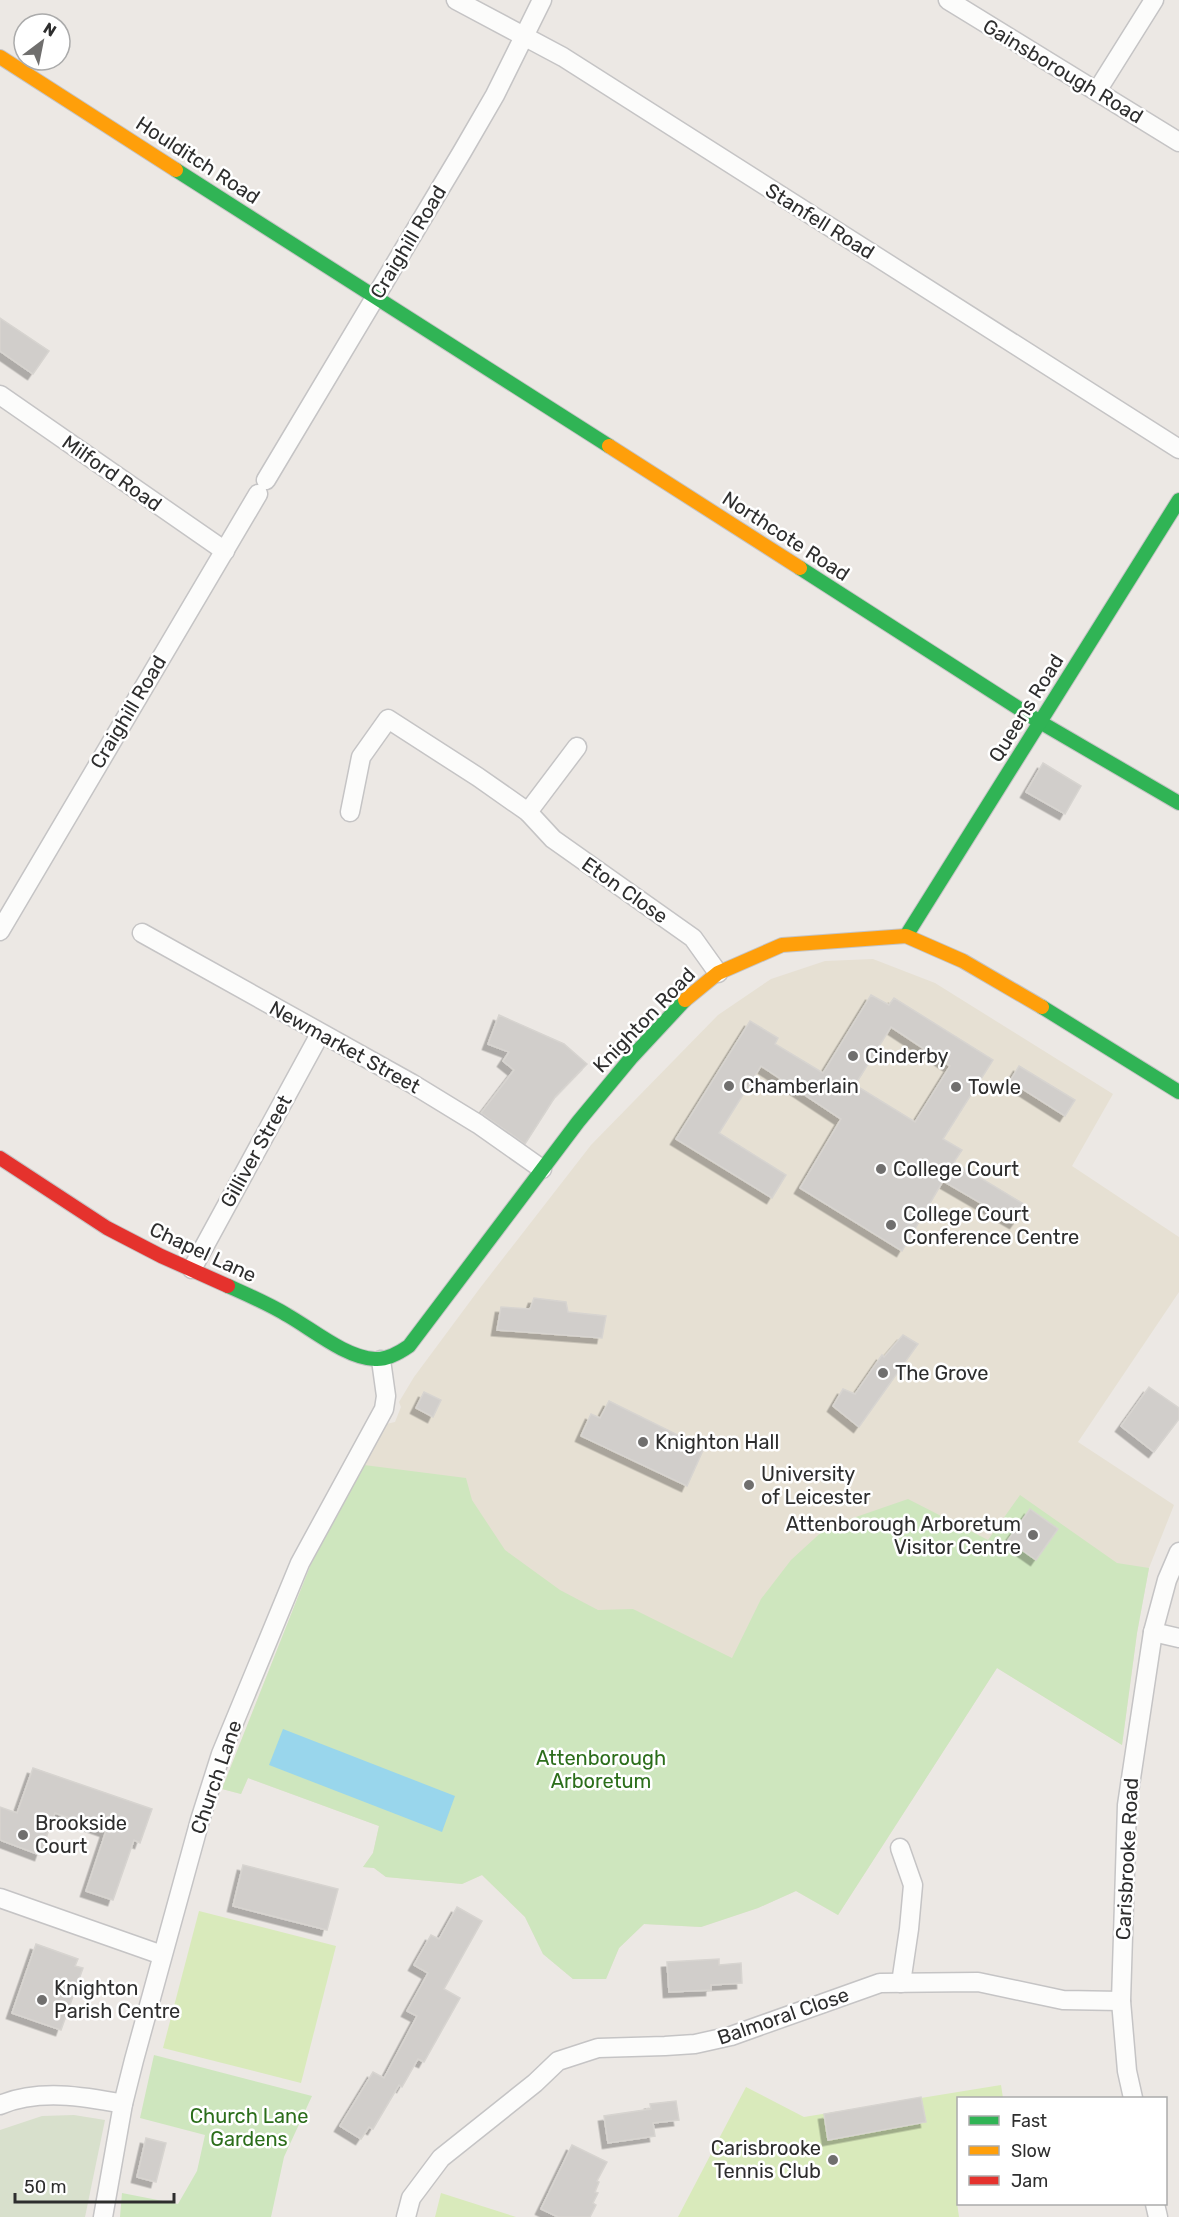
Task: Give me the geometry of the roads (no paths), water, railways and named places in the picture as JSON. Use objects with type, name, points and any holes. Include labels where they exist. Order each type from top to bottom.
[{"type":"street","name":"Stanfell Road","points":[[456,0],[563,57],[1179,449]]},
{"type":"street","name":"Craighill Road","points":[[0,931],[468,143],[542,0]]},
{"type":"street","name":"Gainsborough Road","points":[[948,0],[1179,141]]},
{"type":"street","points":[[1097,91],[1154,0]]},
{"type":"street","name":"Houlditch Road","points":[[0,57],[375,297]]},
{"type":"street","name":"Northcote Road","points":[[375,297],[1040,722],[1179,803]]},
{"type":"street","name":"Milford Road","points":[[0,395],[225,551]]},
{"type":"street","name":"Queens Road","points":[[906,936],[1179,500]]},
{"type":"street","name":"Eton Close","points":[[350,812],[361,757],[388,719],[528,812],[553,838],[693,938],[718,972]]},
{"type":"street","points":[[528,812],[577,747]]},
{"type":"street","name":"Newmarket Street","points":[[142,933],[421,1089],[478,1124],[542,1169]]},
{"type":"street","name":"Knighton Road","points":[[389,1357],[409,1346],[419,1334],[542,1169],[631,1058],[681,1005],[718,972],[782,945],[906,936],[963,961],[1046,1009],[1179,1092]]},
{"type":"street","name":"Gilliver Street","points":[[192,1269],[320,1034]]},
{"type":"street","name":"Chapel Lane","points":[[0,1158],[123,1237],[237,1288],[348,1350],[366,1358],[389,1357]]},
{"type":"street","name":"Church Lane","points":[[104,2217],[123,2104],[162,1955],[221,1754],[300,1563],[384,1409],[389,1357]]},
{"type":"street","name":"Carisbrooke Road","points":[[1133,2097],[1127,2071],[1121,2001],[1127,1805],[1153,1632],[1167,1580],[1179,1552]]},
{"type":"street","points":[[1153,1632],[1179,1638]]},
{"type":"street","points":[[900,1848],[913,1884],[901,1983]]},
{"type":"street","points":[[0,1898],[162,1955]]},
{"type":"street","name":"Balmoral Close","points":[[406,2217],[411,2198],[441,2158],[535,2083],[558,2061],[598,2048],[695,2044],[731,2036],[880,1983],[978,1982],[1063,2000],[1121,2001]]},
{"type":"street","points":[[0,2105],[15,2098],[45,2096],[95,2098],[123,2104]]},
{"type":"water","points":[[283,1729],[455,1796],[442,1832],[269,1765]]},
{"type":"place","name":"Cinderby","points":[[853,1056]]},
{"type":"place","name":"Chamberlain","points":[[729,1086]]},
{"type":"place","name":"Towle","points":[[956,1087]]},
{"type":"place","name":"College Court","points":[[881,1169]]},
{"type":"place","name":"College Court Conference Centre","points":[[891,1225]]},
{"type":"place","name":"The Grove","points":[[883,1373]]},
{"type":"place","name":"Knighton Hall","points":[[643,1442]]},
{"type":"place","name":"University of Leicester","points":[[749,1485]]},
{"type":"place","name":"Attenborough Arboretum Visitor Centre","points":[[1033,1535]]},
{"type":"place","name":"Brookside Court","points":[[23,1835]]},
{"type":"place","name":"Knighton Parish Centre","points":[[42,2000]]},
{"type":"place","name":"Carisbrooke Tennis Club","points":[[833,2160]]},
{"type":"park label","name":"Attenborough Arboretum","points":[[601,1770]]},
{"type":"park label","name":"Church Lane Gardens","points":[[249,2128]]}]
